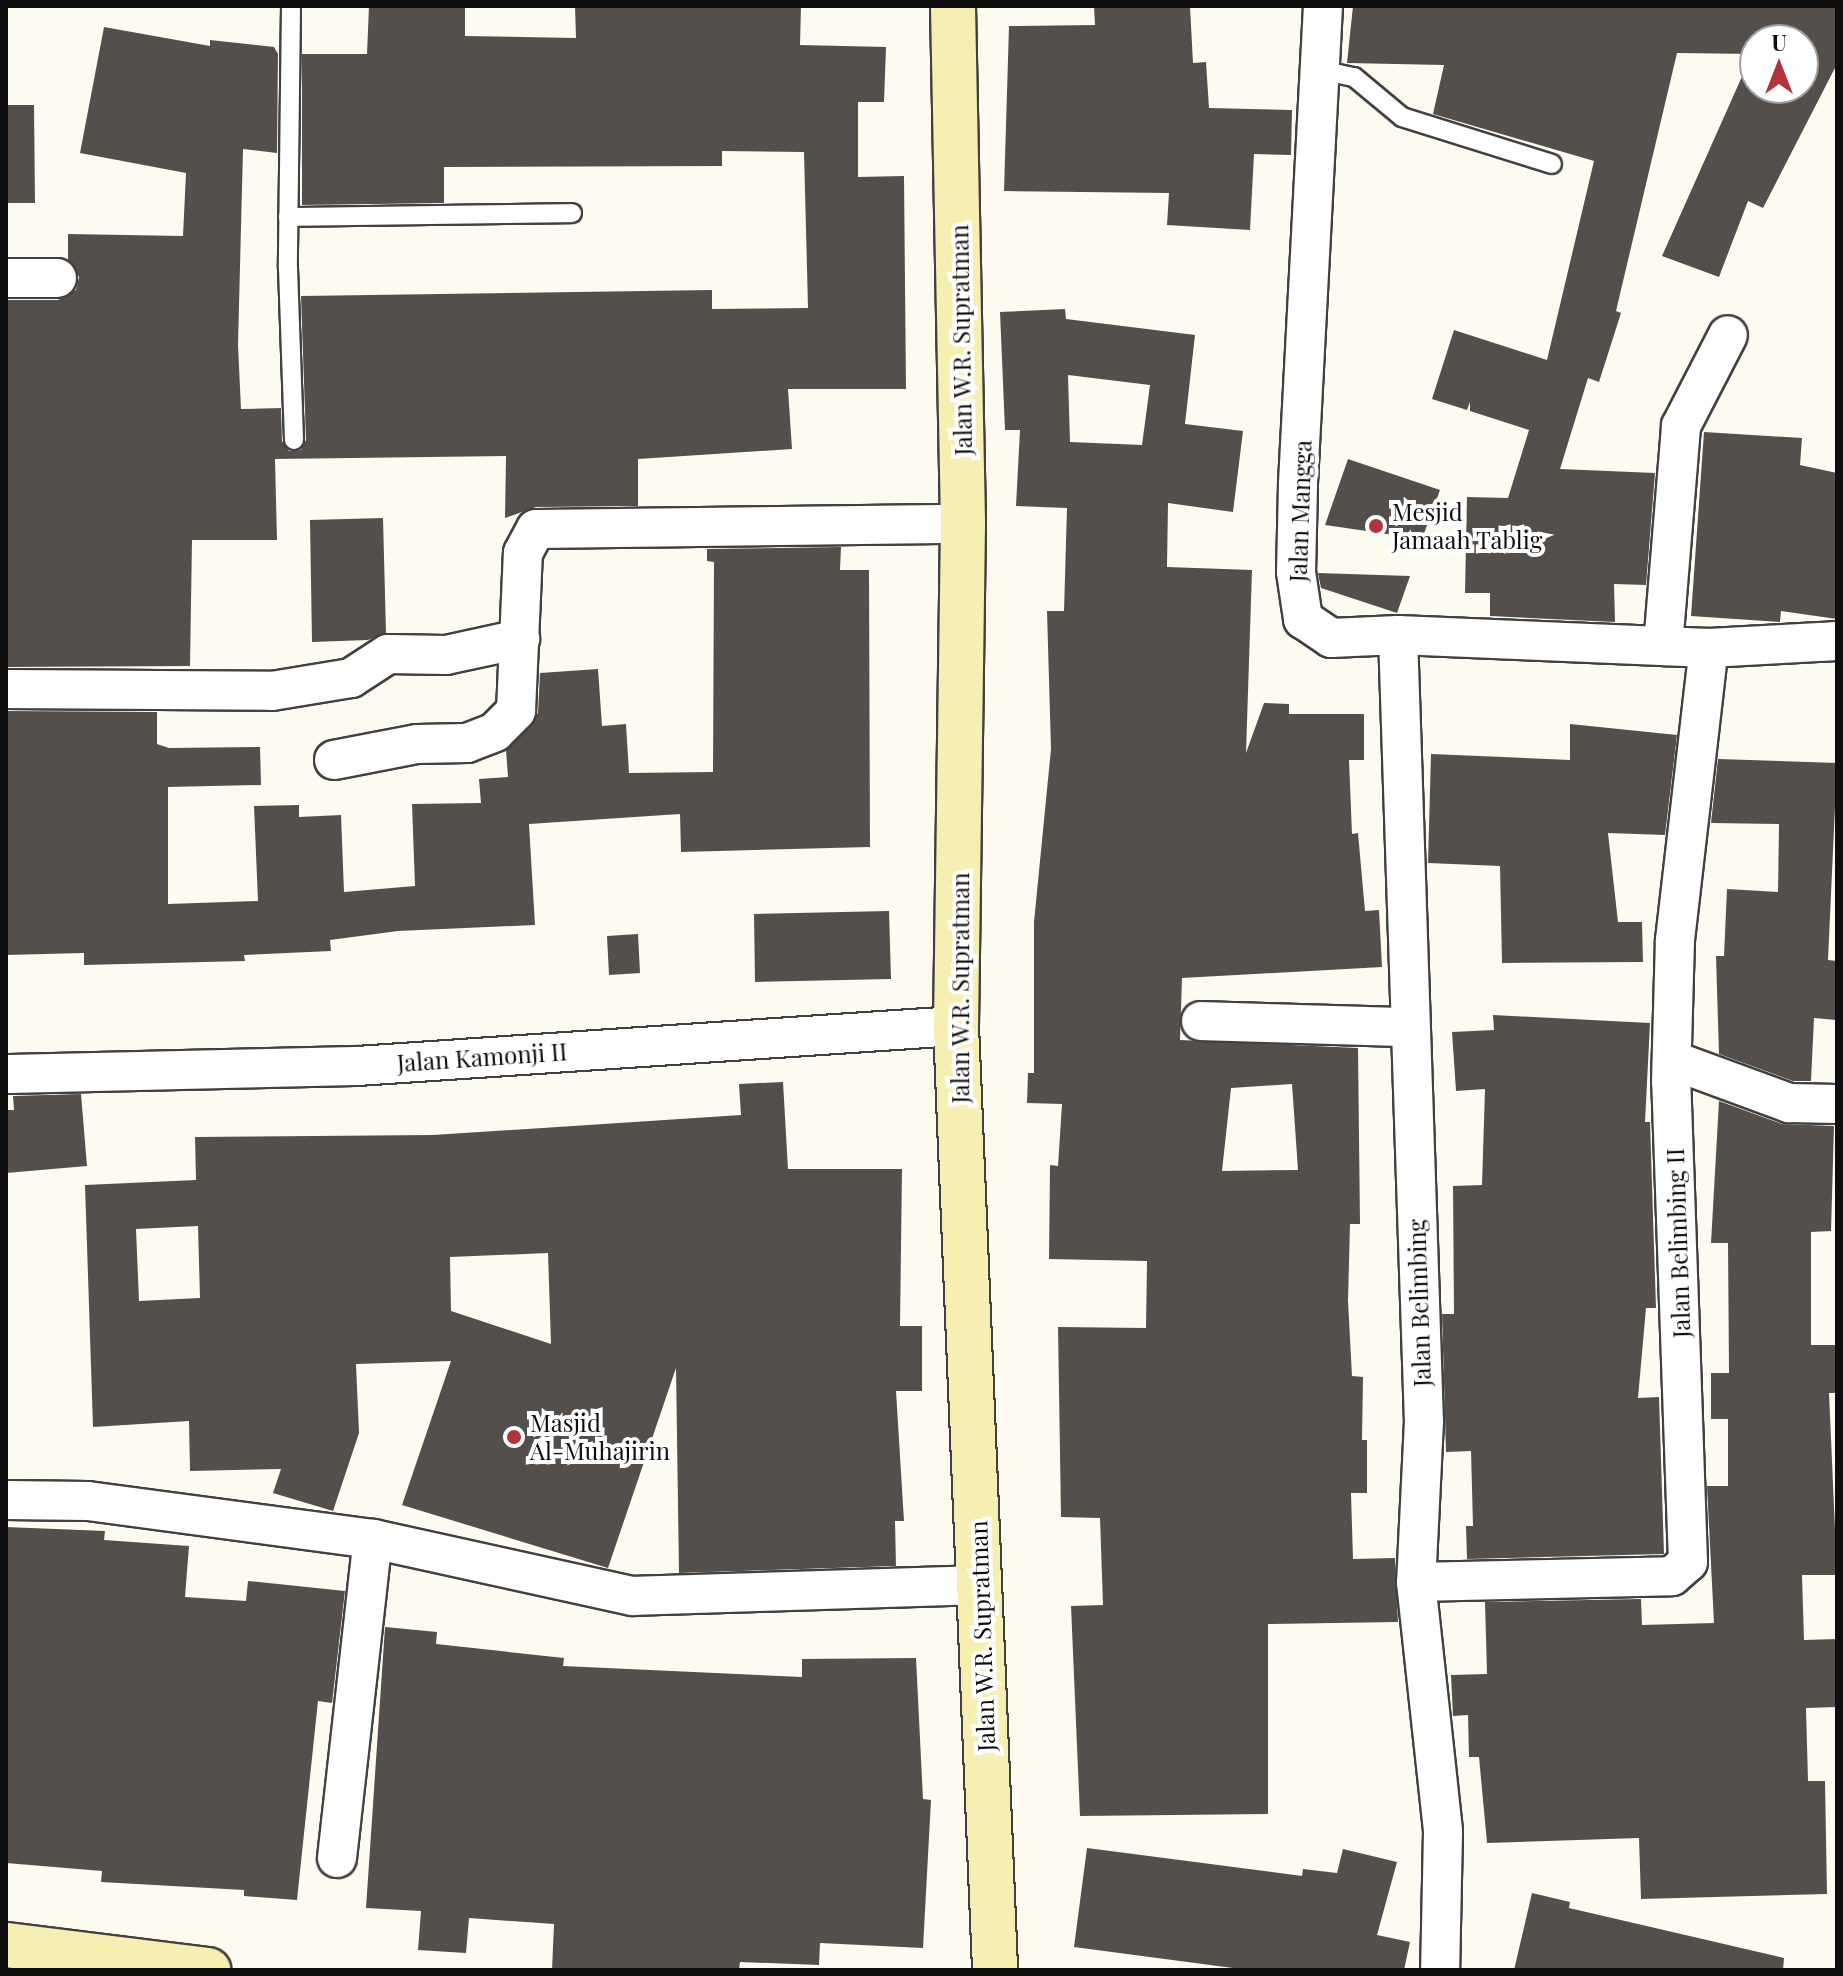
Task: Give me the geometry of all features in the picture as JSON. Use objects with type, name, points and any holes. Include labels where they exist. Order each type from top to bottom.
[{"type":"street","name":"Jalan W.R. Supratman","points":[[953,6],[963,524],[956,1026],[995,1970]]},
{"type":"street","name":"Jalan Mangga","points":[[1323,6],[1298,597],[1303,619],[1331,638],[1398,635],[1709,648],[1837,641]]},
{"type":"street","points":[[6,278],[57,278]]},
{"type":"street","points":[[1663,646],[1681,426],[1728,335]]},
{"type":"street","points":[[334,760],[417,744],[467,743],[495,732],[516,711],[523,553],[536,529],[963,524]]},
{"type":"street","name":"Jalan Belimbing","points":[[1398,635],[1407,1027],[1424,1421],[1416,1582],[1443,1832],[1440,1970]]},
{"type":"street","points":[[6,689],[285,690],[351,678],[388,654],[446,655],[520,639]]},
{"type":"street","name":"Jalan Belimbing II","points":[[1416,1582],[1672,1576],[1688,1562],[1672,1060],[1675,940],[1709,648]]},
{"type":"street","points":[[1201,1021],[1407,1027]]},
{"type":"street","name":"Jalan Kamonji II","points":[[6,1074],[357,1066],[956,1026]]},
{"type":"street","points":[[1672,1060],[1789,1103],[1837,1104]]},
{"type":"street","points":[[6,1500],[88,1501],[373,1539],[633,1596],[979,1585]]},
{"type":"street","points":[[337,1858],[373,1539]]},
{"type":"street","points":[[6,1945],[208,1970]]},
{"type":"lane","points":[[291,6],[288,217],[294,440]]},
{"type":"lane","points":[[1320,70],[1354,77],[1402,117],[1552,164]]},
{"type":"lane","points":[[288,217],[572,213]]},
{"type":"building","points":[[369,6],[465,6],[465,36],[576,38],[575,6],[801,6],[800,45],[886,47],[884,102],[858,102],[858,177],[904,176],[906,389],[788,389],[792,449],[638,459],[638,506],[536,507],[505,518],[506,456],[275,459],[277,540],[192,540],[190,666],[6,667],[6,300],[58,300],[76,290],[79,277],[68,259],[68,234],[183,236],[186,173],[80,153],[104,27],[210,46],[210,40],[274,47],[278,54],[277,153],[243,149],[238,345],[241,409],[281,408],[282,441],[289,451],[301,450],[306,440],[301,296],[712,290],[712,309],[808,308],[804,152],[722,151],[722,166],[444,167],[444,203],[302,205],[302,54],[367,54]]},
{"type":"building","points":[[1094,6],[1190,6],[1193,63],[1206,62],[1209,108],[1292,110],[1291,155],[1254,154],[1250,230],[1167,225],[1169,193],[1004,191],[1009,26],[1095,25]]},
{"type":"building","points":[[1353,6],[1837,6],[1837,64],[1819,99],[1819,24],[1739,24],[1739,54],[1677,53],[1616,311],[1621,313],[1599,382],[1588,378],[1560,469],[1655,473],[1646,585],[1614,584],[1615,622],[1490,616],[1490,593],[1465,593],[1467,497],[1508,498],[1529,430],[1470,411],[1470,402],[1467,410],[1432,399],[1454,330],[1547,360],[1594,161],[1433,114],[1444,65],[1347,63]]},
{"type":"building","points":[[1739,83],[1739,104],[1816,104],[1763,208],[1748,201],[1719,277],[1662,256]]},
{"type":"building","points":[[6,105],[34,105],[35,203],[6,203]]},
{"type":"building","points":[[1065,309],[1066,319],[1195,335],[1185,424],[1243,431],[1233,512],[1168,503],[1167,567],[1252,570],[1246,753],[1264,703],[1289,704],[1289,714],[1364,714],[1364,760],[1349,760],[1352,834],[1358,833],[1365,911],[1379,910],[1382,967],[1182,978],[1180,1040],[1358,1048],[1360,1224],[1350,1224],[1348,1301],[1352,1376],[1363,1377],[1362,1440],[1367,1440],[1367,1493],[1351,1493],[1353,1559],[1395,1558],[1398,1622],[1268,1624],[1268,1814],[1080,1816],[1071,1606],[1103,1605],[1100,1518],[1061,1517],[1058,1327],[1146,1328],[1147,1261],[1049,1259],[1050,1165],[1058,1166],[1062,1104],[1027,1103],[1028,1073],[1034,1073],[1034,922],[1051,749],[1047,611],[1064,611],[1067,508],[1016,506],[1020,430],[1005,430],[1000,312]],"holes":[[[1068,375],[1150,385],[1142,445],[1070,442]],[[1292,1084],[1298,1170],[1222,1171],[1231,1088]]]},
{"type":"building","points":[[1704,432],[1802,438],[1800,465],[1837,473],[1837,619],[1781,611],[1780,622],[1691,616]]},
{"type":"building","points":[[1348,459],[1440,490],[1422,539],[1325,525]]},
{"type":"building","points":[[383,518],[386,633],[368,640],[312,642],[310,520]]},
{"type":"building","points":[[841,547],[840,570],[869,570],[870,847],[681,852],[680,814],[529,824],[535,925],[398,931],[330,940],[331,951],[244,955],[245,961],[84,965],[84,953],[6,955],[6,711],[157,712],[157,744],[169,748],[260,747],[261,785],[168,787],[168,904],[258,901],[254,806],[299,805],[299,817],[341,815],[344,892],[415,886],[412,804],[481,803],[479,779],[508,777],[506,750],[538,713],[540,673],[598,669],[602,726],[626,724],[629,773],[713,772],[714,562],[707,561],[707,549]]},
{"type":"building","points":[[1318,573],[1410,576],[1397,613],[1321,588]]},
{"type":"building","points":[[1570,724],[1677,735],[1665,835],[1608,833],[1618,922],[1642,922],[1643,962],[1502,963],[1500,866],[1428,863],[1431,754],[1570,760]]},
{"type":"building","points":[[1718,759],[1837,763],[1828,960],[1837,961],[1836,1020],[1814,1018],[1811,1081],[1793,1081],[1719,1054],[1716,956],[1724,956],[1727,889],[1778,892],[1779,824],[1711,823]]},
{"type":"building","points":[[889,911],[891,979],[755,982],[754,914]]},
{"type":"building","points":[[638,934],[640,973],[609,975],[607,936]]},
{"type":"building","points":[[1493,1015],[1650,1023],[1645,1122],[1650,1122],[1656,1308],[1646,1308],[1638,1398],[1659,1397],[1664,1554],[1467,1559],[1466,1526],[1473,1526],[1471,1451],[1446,1452],[1442,1314],[1454,1314],[1453,1186],[1482,1185],[1485,1089],[1456,1091],[1452,1032],[1494,1030]]},
{"type":"building","points":[[783,1082],[788,1169],[902,1169],[900,1326],[922,1326],[922,1391],[896,1391],[904,1521],[895,1521],[896,1566],[679,1573],[676,1368],[608,1568],[402,1505],[451,1361],[356,1364],[359,1433],[333,1511],[273,1493],[281,1469],[190,1471],[189,1421],[93,1427],[85,1185],[196,1180],[195,1137],[433,1135],[741,1115],[739,1084]],"holes":[[[198,1226],[200,1298],[139,1301],[136,1229]],[[548,1253],[551,1344],[451,1311],[450,1257]]]},
{"type":"building","points":[[81,1094],[87,1166],[6,1173],[6,1110],[14,1110],[13,1096]]},
{"type":"building","points":[[1719,1101],[1782,1124],[1834,1126],[1831,1231],[1811,1232],[1811,1345],[1837,1345],[1837,1393],[1829,1393],[1837,1575],[1802,1575],[1804,1640],[1837,1639],[1837,1707],[1806,1708],[1808,1781],[1825,1781],[1827,1894],[1641,1899],[1639,1838],[1487,1843],[1479,1757],[1469,1757],[1468,1715],[1453,1716],[1451,1675],[1487,1674],[1485,1602],[1641,1599],[1642,1625],[1714,1623],[1707,1486],[1728,1486],[1728,1419],[1711,1419],[1711,1373],[1729,1373],[1728,1243],[1711,1243]]},
{"type":"building","points":[[6,1527],[105,1531],[104,1540],[189,1546],[185,1597],[246,1601],[248,1581],[345,1591],[332,1703],[318,1701],[297,1900],[244,1896],[244,1890],[101,1882],[102,1871],[6,1863]]},
{"type":"building","points":[[385,1627],[437,1632],[436,1644],[564,1658],[563,1666],[802,1677],[802,1659],[916,1658],[923,1799],[931,1800],[923,1948],[820,1943],[819,1965],[740,1962],[739,1970],[552,1970],[554,1924],[469,1918],[466,1953],[418,1950],[421,1911],[366,1908]]},
{"type":"building","points":[[1087,1848],[1302,1876],[1303,1869],[1337,1873],[1343,1849],[1397,1862],[1377,1935],[1410,1942],[1404,1970],[1248,1970],[1074,1947]]},
{"type":"building","points":[[1532,1893],[1570,1902],[1569,1908],[1784,1958],[1783,1970],[1514,1970]]},
{"type":"place","name":"Mesjid Jamaah Tablig","points":[[1376,526]]},
{"type":"place","name":"Masjid Al-Muhajirin","points":[[514,1437]]}]
